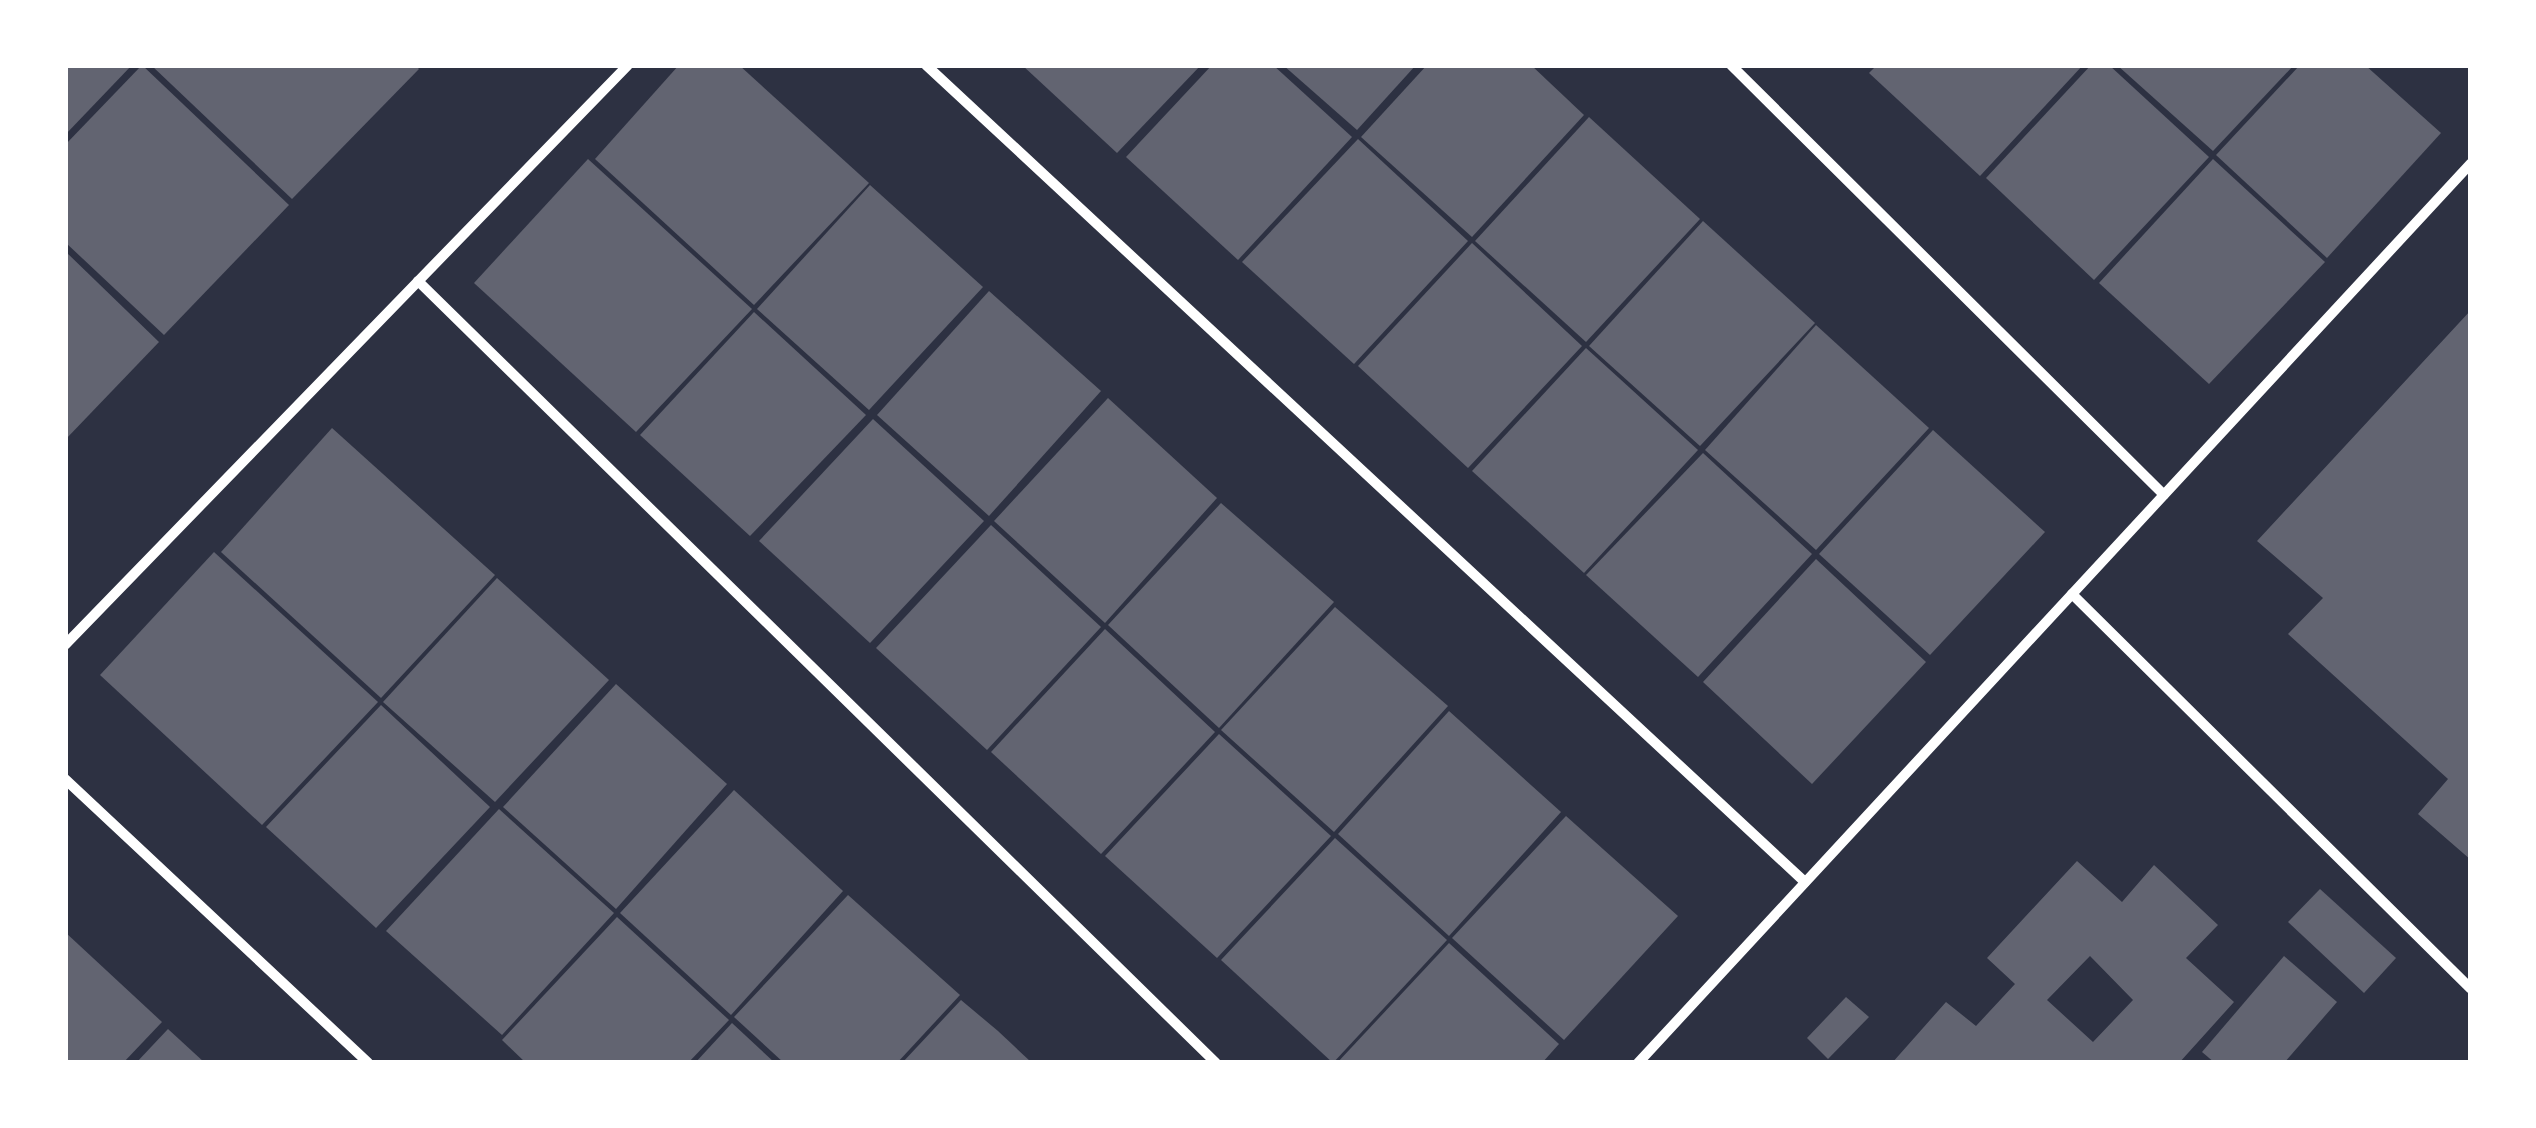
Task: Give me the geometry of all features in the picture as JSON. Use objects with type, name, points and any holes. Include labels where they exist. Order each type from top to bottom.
[{"type":"street","points":[[65,645],[628,65]]},
{"type":"street","points":[[926,65],[1806,882]]},
{"type":"street","points":[[1730,65],[2164,494]]},
{"type":"street","points":[[1638,1063],[2471,163]]},
{"type":"street","points":[[418,281],[1216,1063]]},
{"type":"street","points":[[2072,594],[2471,989]]},
{"type":"street","points":[[65,779],[368,1063]]},
{"type":"building","points":[[65,65],[132,65],[65,135]]},
{"type":"building","points":[[142,65],[289,205],[164,335],[65,242],[65,145]]},
{"type":"building","points":[[151,65],[415,65],[419,69],[292,199]]},
{"type":"building","points":[[679,65],[739,65],[869,183],[754,305],[595,159]]},
{"type":"building","points":[[1022,65],[1201,65],[1117,153]]},
{"type":"building","points":[[1212,65],[1273,65],[1352,137],[1238,260],[1126,157]]},
{"type":"building","points":[[1283,65],[1416,65],[1357,130]]},
{"type":"building","points":[[1427,65],[1531,65],[1584,115],[1472,237],[1361,137]]},
{"type":"building","points":[[1877,65],[2083,65],[1980,176],[1869,73]]},
{"type":"building","points":[[2091,65],[2109,65],[2209,157],[2094,280],[1986,178]]},
{"type":"building","points":[[2117,65],[2294,65],[2213,151]]},
{"type":"building","points":[[2300,65],[2365,65],[2441,133],[2327,258],[2216,155]]},
{"type":"building","points":[[1589,117],[1700,219],[1586,342],[1475,241]]},
{"type":"building","points":[[1358,139],[1468,241],[1354,364],[1242,262]]},
{"type":"building","points":[[588,159],[752,309],[636,432],[474,283]]},
{"type":"building","points":[[2213,159],[2325,262],[2209,384],[2099,283]]},
{"type":"building","points":[[870,185],[983,287],[869,410],[757,309]]},
{"type":"building","points":[[1703,221],[1815,323],[1700,446],[1589,346]]},
{"type":"building","points":[[1472,243],[1582,346],[1468,468],[1358,366]]},
{"type":"building","points":[[65,251],[159,342],[65,440]]},
{"type":"building","points":[[989,291],[1101,391],[989,516],[877,415]]},
{"type":"building","points":[[2471,310],[2471,860],[2418,814],[2448,779],[2288,634],[2323,598],[2257,541]]},
{"type":"building","points":[[754,312],[866,415],[750,536],[640,435]]},
{"type":"building","points":[[1816,325],[1929,428],[1816,550],[1705,450]]},
{"type":"building","points":[[1586,348],[1698,450],[1584,573],[1472,471]]},
{"type":"building","points":[[1108,398],[1217,498],[1105,623],[994,521]]},
{"type":"building","points":[[873,419],[984,521],[870,643],[759,541]]},
{"type":"building","points":[[332,428],[495,575],[381,698],[221,552]]},
{"type":"building","points":[[1933,430],[2045,532],[1930,655],[1819,554]]},
{"type":"building","points":[[1703,453],[1812,554],[1698,677],[1586,575]]},
{"type":"building","points":[[1221,503],[1334,602],[1219,728],[1108,625]]},
{"type":"building","points":[[991,525],[1101,627],[987,750],[876,648]]},
{"type":"building","points":[[214,552],[378,702],[262,825],[100,675]]},
{"type":"building","points":[[1816,559],[1926,662],[1812,784],[1703,682]]},
{"type":"building","points":[[497,578],[609,680],[495,802],[383,702]]},
{"type":"building","points":[[1335,607],[1448,706],[1334,832],[1221,730]]},
{"type":"building","points":[[1105,629],[1215,732],[1101,854],[991,752]]},
{"type":"building","points":[[616,684],[727,784],[616,909],[503,807]]},
{"type":"building","points":[[381,705],[490,807],[376,928],[266,827]]},
{"type":"building","points":[[1449,711],[1561,812],[1449,936],[1338,834]]},
{"type":"building","points":[[1219,734],[1331,836],[1217,958],[1105,856]]},
{"type":"building","points":[[734,790],[843,891],[731,1015],[620,913]]},
{"type":"building","points":[[499,809],[614,913],[502,1035],[386,931]]},
{"type":"building","points":[[1566,816],[1678,916],[1564,1040],[1452,938]]},
{"type":"building","points":[[1335,838],[1447,940],[1333,1063],[1221,960]]},
{"type":"building","points":[[2077,861],[2122,902],[2154,865],[2218,925],[2186,958],[2234,1002],[2179,1063],[1892,1063],[1946,1002],[1976,1026],[2015,984],[1987,958]],"holes":[[[2090,956],[2133,1000],[2093,1042],[2047,1000]]]},
{"type":"building","points":[[2320,889],[2396,958],[2364,993],[2288,922]]},
{"type":"building","points":[[848,895],[960,995],[897,1063],[784,1063],[734,1017]]},
{"type":"building","points":[[617,917],[729,1020],[688,1063],[526,1063],[502,1040]]},
{"type":"building","points":[[65,932],[162,1022],[123,1063],[65,1063]]},
{"type":"building","points":[[1449,943],[1559,1044],[1542,1063],[1337,1063]]},
{"type":"building","points":[[2284,956],[2337,1002],[2284,1063],[2215,1063],[2202,1052]]},
{"type":"building","points":[[1846,997],[1869,1017],[1828,1059],[1807,1038]]},
{"type":"building","points":[[961,1000],[998,1031],[1032,1063],[902,1063]]},
{"type":"building","points":[[732,1023],[775,1063],[695,1063]]},
{"type":"building","points":[[168,1029],[205,1063],[136,1063]]}]
